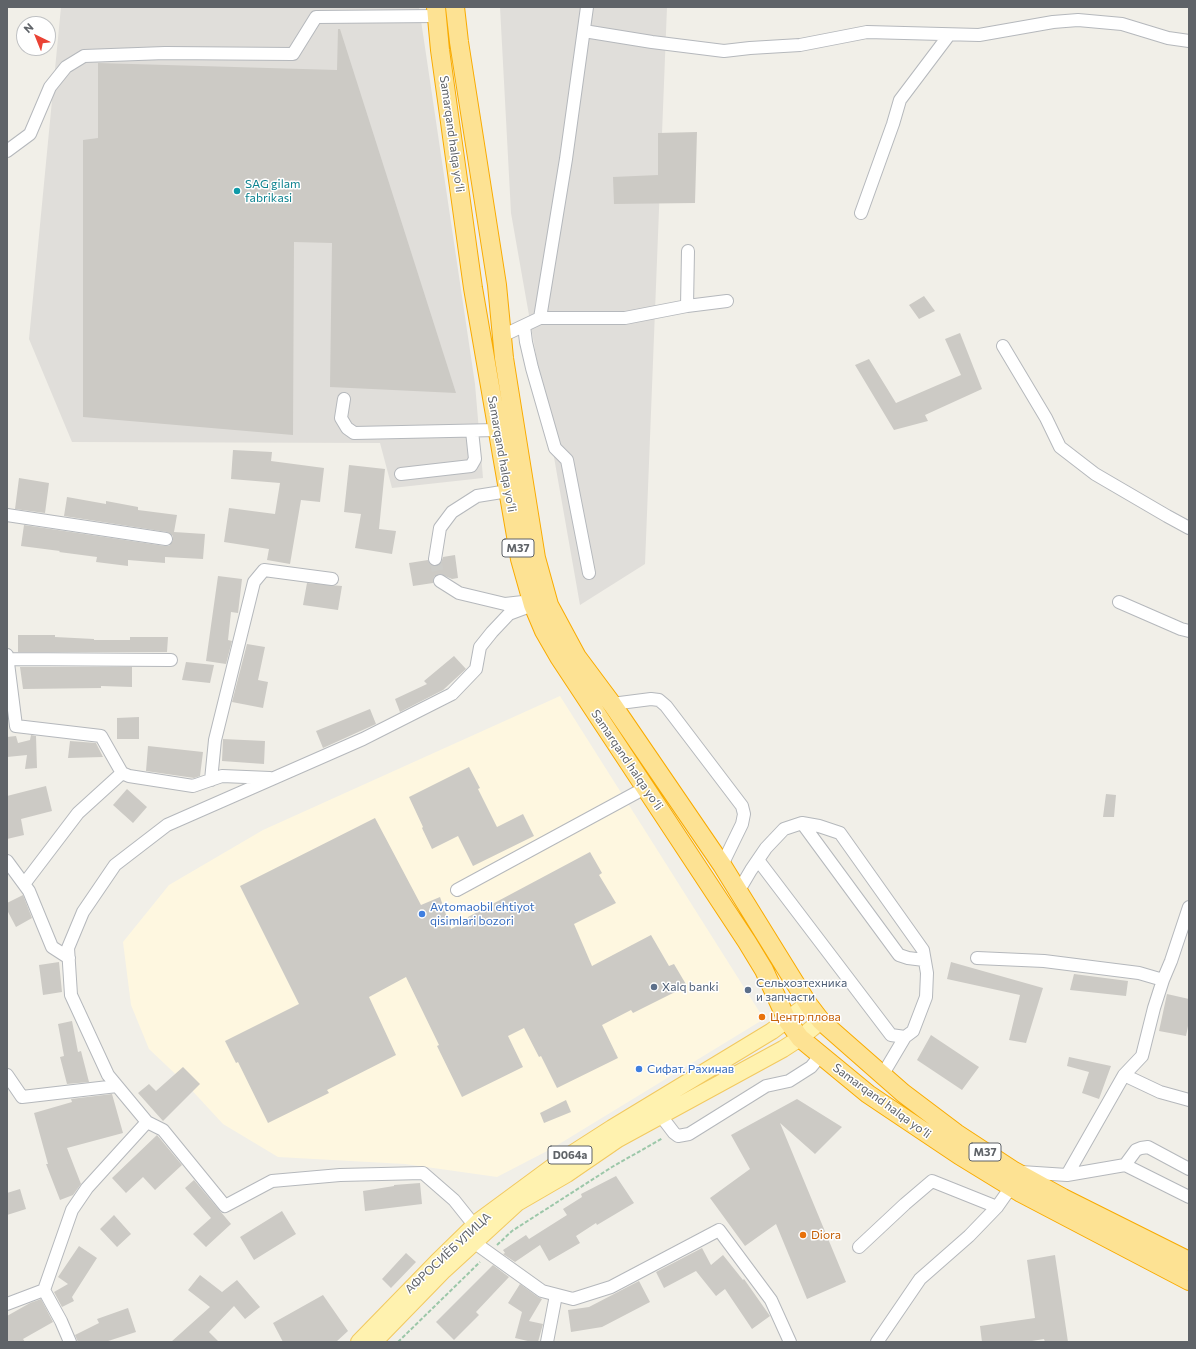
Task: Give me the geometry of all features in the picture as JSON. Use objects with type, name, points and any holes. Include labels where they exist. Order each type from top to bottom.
[{"type":"highway","name":"Samarqand halqa yoʻli","points":[[455,7],[459,42],[497,285],[504,358],[536,558],[549,605],[577,657],[612,704],[722,865],[808,1004],[821,1021],[903,1093],[1013,1179],[1189,1281]]},
{"type":"highway","name":"Samarqand halqa yoʻli","points":[[437,11],[440,50],[473,288],[520,559],[532,603],[544,631],[559,657],[764,970],[787,1020],[800,1038],[868,1094],[959,1155],[1013,1179],[1063,1198],[1189,1261]]},
{"type":"highway","points":[[485,360],[504,358]]},
{"type":"main road","name":"АФРОСИЁБ УЛИЦА","points":[[359,1342],[420,1278],[474,1225],[559,1162],[772,1031],[808,1004]]},
{"type":"main road","name":"АФРОСИЁБ УЛИЦА","points":[[374,1342],[439,1276],[517,1203],[567,1174],[618,1139],[784,1049],[821,1021]]},
{"type":"street","points":[[540,318],[566,159],[587,7]]},
{"type":"street","points":[[7,151],[30,134],[50,87],[66,67],[84,56],[165,53],[293,54],[316,17],[437,11]]},
{"type":"street","points":[[584,31],[652,42],[724,51],[800,45],[867,32],[979,35],[1053,22],[1078,20],[1122,24],[1168,38],[1189,41]]},
{"type":"street","points":[[861,214],[900,100],[949,35]]},
{"type":"street","points":[[688,251],[688,306]]},
{"type":"street","points":[[502,336],[540,318],[625,318],[688,306],[727,301]]},
{"type":"street","points":[[524,326],[532,368],[555,448],[567,460],[589,573]]},
{"type":"street","points":[[1003,346],[1046,418],[1060,447],[1095,474],[1189,528]]},
{"type":"street","points":[[344,399],[341,418],[347,428],[354,433],[498,430]]},
{"type":"street","points":[[401,474],[472,466],[475,459],[472,431]]},
{"type":"street","points":[[435,559],[440,528],[452,512],[477,496],[508,490]]},
{"type":"street","points":[[7,515],[166,538]]},
{"type":"street","points":[[211,780],[215,740],[254,582],[264,570],[332,579]]},
{"type":"street","points":[[440,581],[459,593],[505,604],[532,603]]},
{"type":"street","points":[[1119,602],[1189,631]]},
{"type":"street","points":[[474,1225],[454,1200],[422,1173],[340,1175],[272,1181],[225,1206],[163,1130],[147,1122],[108,1075],[71,995],[68,948],[83,912],[115,865],[167,825],[363,738],[452,694],[476,669],[480,647],[492,632],[509,614],[532,603]]},
{"type":"street","points":[[171,660],[7,657],[11,726],[101,736],[122,773],[129,776],[192,786],[222,776],[273,778]]},
{"type":"street","points":[[612,704],[651,699],[659,700],[666,706],[742,806],[744,814],[742,824],[722,865]]},
{"type":"street","points":[[24,884],[78,814],[122,773]]},
{"type":"street","points":[[457,890],[645,788]]},
{"type":"street","points":[[802,823],[899,955],[924,960]]},
{"type":"street","points":[[738,892],[766,848],[784,829],[802,823],[819,826],[840,833],[923,950],[927,973],[926,997],[913,1031],[905,1037],[883,1074]]},
{"type":"street","points":[[758,860],[892,1035],[905,1037]]},
{"type":"street","points":[[7,861],[29,891],[52,947],[69,958]]},
{"type":"street","points":[[1067,1175],[1124,1075],[1142,1056],[1154,1008],[1189,907]]},
{"type":"street","points":[[977,958],[1044,961],[1139,973],[1163,980]]},
{"type":"street","points":[[661,1116],[678,1136],[689,1134],[766,1086],[789,1081],[811,1067],[820,1056]]},
{"type":"street","points":[[7,1075],[12,1092],[22,1097],[117,1086]]},
{"type":"street","points":[[1124,1075],[1160,1092],[1189,1100]]},
{"type":"street","points":[[70,1342],[61,1321],[44,1290],[72,1210],[87,1188],[147,1122]]},
{"type":"street","points":[[1125,1165],[1136,1150],[1148,1147],[1189,1170]]},
{"type":"street","points":[[877,1342],[920,1279],[969,1236],[998,1206],[1013,1179],[1067,1175],[1125,1165],[1189,1197]]},
{"type":"street","points":[[859,1247],[932,1181],[998,1206]]},
{"type":"street","points":[[474,1243],[542,1291],[573,1299],[610,1287],[719,1230],[771,1300],[790,1342]]},
{"type":"street","points":[[7,1304],[44,1290]]},
{"type":"street","points":[[547,1342],[556,1295]]},
{"type":"path","points":[[398,1342],[512,1231],[612,1167],[674,1133]]},
{"type":"shaded area","points":[[61,7],[419,7],[475,384],[483,478],[392,488],[380,443],[72,442],[29,339]]},
{"type":"shaded area","points":[[500,7],[667,7],[645,564],[580,605],[511,213]]},
{"type":"shaded area","name":"Avtomaobil ehtiyot qisimlari bozori","points":[[560,696],[764,1019],[551,1149],[497,1177],[405,1164],[278,1157],[223,1124],[186,1084],[149,1049],[131,1005],[123,942],[169,885],[263,830]]},
{"type":"building","name":"SAG gilam fabrikasi","points":[[338,29],[340,29],[456,393],[330,387],[332,243],[294,242],[293,435],[83,417],[83,140],[98,138],[98,63],[337,70]]},
{"type":"building","points":[[697,132],[695,203],[614,204],[613,177],[658,175],[658,133]]},
{"type":"building","points":[[924,296],[935,311],[919,319],[909,305]]},
{"type":"building","points":[[960,333],[982,389],[925,415],[928,421],[894,430],[855,365],[869,359],[896,403],[961,375],[945,339]]},
{"type":"building","points":[[233,450],[272,452],[271,461],[324,468],[320,502],[301,500],[290,564],[267,560],[269,549],[224,542],[229,508],[275,514],[280,483],[231,479]]},
{"type":"building","points":[[349,465],[385,469],[379,529],[396,531],[392,554],[355,548],[361,514],[344,512]]},
{"type":"building","points":[[19,478],[49,483],[45,513],[15,509]]},
{"type":"building","points":[[67,497],[106,504],[106,501],[138,507],[138,510],[177,515],[174,532],[205,534],[203,559],[165,557],[165,563],[128,560],[128,566],[96,562],[97,557],[21,546],[24,525],[165,546],[169,546],[173,540],[173,536],[167,532],[64,516]]},
{"type":"building","points":[[455,555],[458,578],[452,579],[440,574],[434,577],[433,583],[413,586],[409,563],[428,560],[431,565],[437,566],[441,563],[443,557]]},
{"type":"building","points":[[218,576],[242,579],[238,613],[231,612],[228,640],[232,641],[226,664],[206,661]]},
{"type":"building","points":[[307,583],[342,586],[338,610],[303,605]]},
{"type":"building","points":[[18,635],[55,635],[55,637],[94,640],[130,640],[130,637],[168,637],[167,652],[18,652]]},
{"type":"building","points":[[247,644],[265,647],[258,680],[268,682],[263,708],[232,702]]},
{"type":"building","points":[[454,656],[466,669],[443,690],[400,712],[395,699],[427,684],[424,681]]},
{"type":"building","points":[[186,662],[214,665],[210,683],[182,680]]},
{"type":"building","points":[[20,667],[132,667],[132,687],[101,686],[101,688],[23,689]]},
{"type":"building","points":[[370,709],[376,724],[323,748],[316,731]]},
{"type":"building","points":[[139,717],[139,739],[117,739],[117,718]]},
{"type":"building","points":[[31,735],[36,736],[37,768],[25,769],[27,755],[7,757],[7,737],[16,736],[18,743],[30,740]]},
{"type":"building","points":[[223,739],[265,741],[264,764],[222,761]]},
{"type":"building","points":[[70,741],[96,743],[103,757],[68,758]]},
{"type":"building","points":[[148,746],[203,752],[200,776],[194,778],[146,771]]},
{"type":"building","points":[[469,767],[497,827],[523,814],[534,836],[473,866],[458,836],[432,849],[409,797]]},
{"type":"building","points":[[46,786],[52,811],[21,819],[24,835],[7,839],[7,796]]},
{"type":"building","points":[[127,789],[147,807],[133,823],[113,805]]},
{"type":"building","points":[[1106,794],[1116,795],[1114,817],[1103,817]]},
{"type":"building","points":[[375,818],[421,905],[440,897],[451,929],[469,920],[468,917],[590,852],[602,873],[599,875],[616,903],[574,924],[592,966],[651,935],[669,966],[674,964],[687,986],[633,1013],[631,1010],[602,1025],[618,1058],[557,1088],[541,1056],[539,1057],[524,1028],[508,1036],[523,1067],[462,1097],[406,977],[369,997],[396,1055],[327,1090],[329,1093],[268,1123],[238,1062],[236,1063],[225,1041],[299,1004],[240,886]]},
{"type":"building","points":[[23,895],[32,918],[16,927],[7,910],[7,903]]},
{"type":"building","points":[[59,962],[62,992],[43,995],[39,965]]},
{"type":"building","points":[[951,962],[1043,988],[1026,1043],[1009,1040],[1020,995],[947,979]]},
{"type":"building","points":[[1074,974],[1128,981],[1126,996],[1070,990]]},
{"type":"building","points":[[1167,994],[1189,999],[1189,1021],[1186,1036],[1159,1031]]},
{"type":"building","points":[[72,1021],[78,1052],[81,1051],[89,1082],[67,1084],[60,1057],[64,1056],[58,1024]]},
{"type":"building","points":[[931,1035],[979,1067],[962,1090],[917,1060]]},
{"type":"building","points":[[1069,1057],[1111,1066],[1099,1099],[1082,1093],[1089,1072],[1067,1066]]},
{"type":"building","points":[[183,1067],[200,1084],[163,1121],[138,1093],[149,1084],[156,1091]]},
{"type":"building","points":[[112,1094],[123,1133],[67,1148],[81,1184],[73,1195],[60,1200],[46,1164],[48,1164],[34,1113],[72,1102],[71,1099]]},
{"type":"building","points":[[797,1099],[842,1127],[815,1154],[780,1123],[846,1282],[807,1299],[776,1224],[745,1246],[710,1198],[750,1169],[731,1135]]},
{"type":"building","points":[[566,1100],[571,1112],[544,1123],[540,1113]]},
{"type":"building","points":[[157,1135],[182,1165],[155,1190],[143,1177],[126,1193],[112,1178]]},
{"type":"building","points":[[616,1176],[634,1203],[597,1225],[596,1223],[576,1236],[580,1243],[549,1261],[540,1245],[515,1262],[503,1254],[505,1253],[503,1250],[526,1235],[529,1239],[567,1215],[563,1209],[582,1197],[581,1194]]},
{"type":"building","points":[[194,1180],[231,1224],[206,1247],[193,1234],[211,1218],[185,1188]]},
{"type":"building","points":[[420,1183],[422,1204],[365,1211],[363,1191],[394,1185]]},
{"type":"building","points":[[20,1189],[26,1209],[7,1215],[7,1193]]},
{"type":"building","points":[[282,1211],[296,1234],[254,1260],[240,1237]]},
{"type":"building","points":[[114,1215],[131,1234],[117,1247],[100,1229]]},
{"type":"building","points":[[79,1246],[97,1258],[72,1297],[74,1301],[62,1307],[54,1292],[68,1284],[58,1277]]},
{"type":"building","points":[[702,1248],[711,1265],[723,1255],[743,1280],[744,1279],[770,1316],[752,1329],[725,1289],[716,1296],[696,1271],[664,1288],[656,1272]]},
{"type":"building","points":[[406,1253],[416,1262],[391,1288],[382,1279]]},
{"type":"building","points":[[1055,1255],[1068,1342],[1045,1342],[1044,1339],[1026,1342],[982,1342],[980,1326],[1035,1318],[1027,1260]]},
{"type":"building","points":[[493,1265],[509,1277],[476,1312],[479,1315],[454,1340],[436,1322]]},
{"type":"building","points":[[200,1275],[222,1292],[237,1280],[260,1307],[245,1319],[234,1306],[209,1332],[219,1342],[171,1342],[210,1307],[188,1290]]},
{"type":"building","points":[[639,1281],[650,1302],[602,1327],[571,1332],[568,1310],[589,1307]]},
{"type":"building","points":[[520,1284],[542,1299],[529,1321],[543,1324],[538,1342],[515,1338],[522,1312],[508,1303]]},
{"type":"building","points":[[323,1295],[348,1331],[336,1342],[283,1342],[273,1323]]},
{"type":"building","points":[[41,1299],[53,1322],[23,1339],[25,1342],[7,1342],[7,1316],[30,1303]]},
{"type":"building","points":[[128,1308],[136,1332],[105,1342],[78,1342],[75,1335],[99,1323],[97,1319]]},
{"type":"tunnel","points":[[435,559],[440,581]]},
{"type":"place","name":"SAG gilam fabrikasi","points":[[237,191]]},
{"type":"place","name":"Avtomaobil ehtiyot qisimlari bozori","points":[[422,914]]},
{"type":"place","name":"Xalq banki","points":[[654,987]]},
{"type":"place","name":"Сельхозтехника и запчасти","points":[[748,990]]},
{"type":"place","name":"Центр плова","points":[[762,1017]]},
{"type":"place","name":"Сифат. Рахинав","points":[[639,1069]]},
{"type":"place","name":"Diora","points":[[803,1235]]}]
